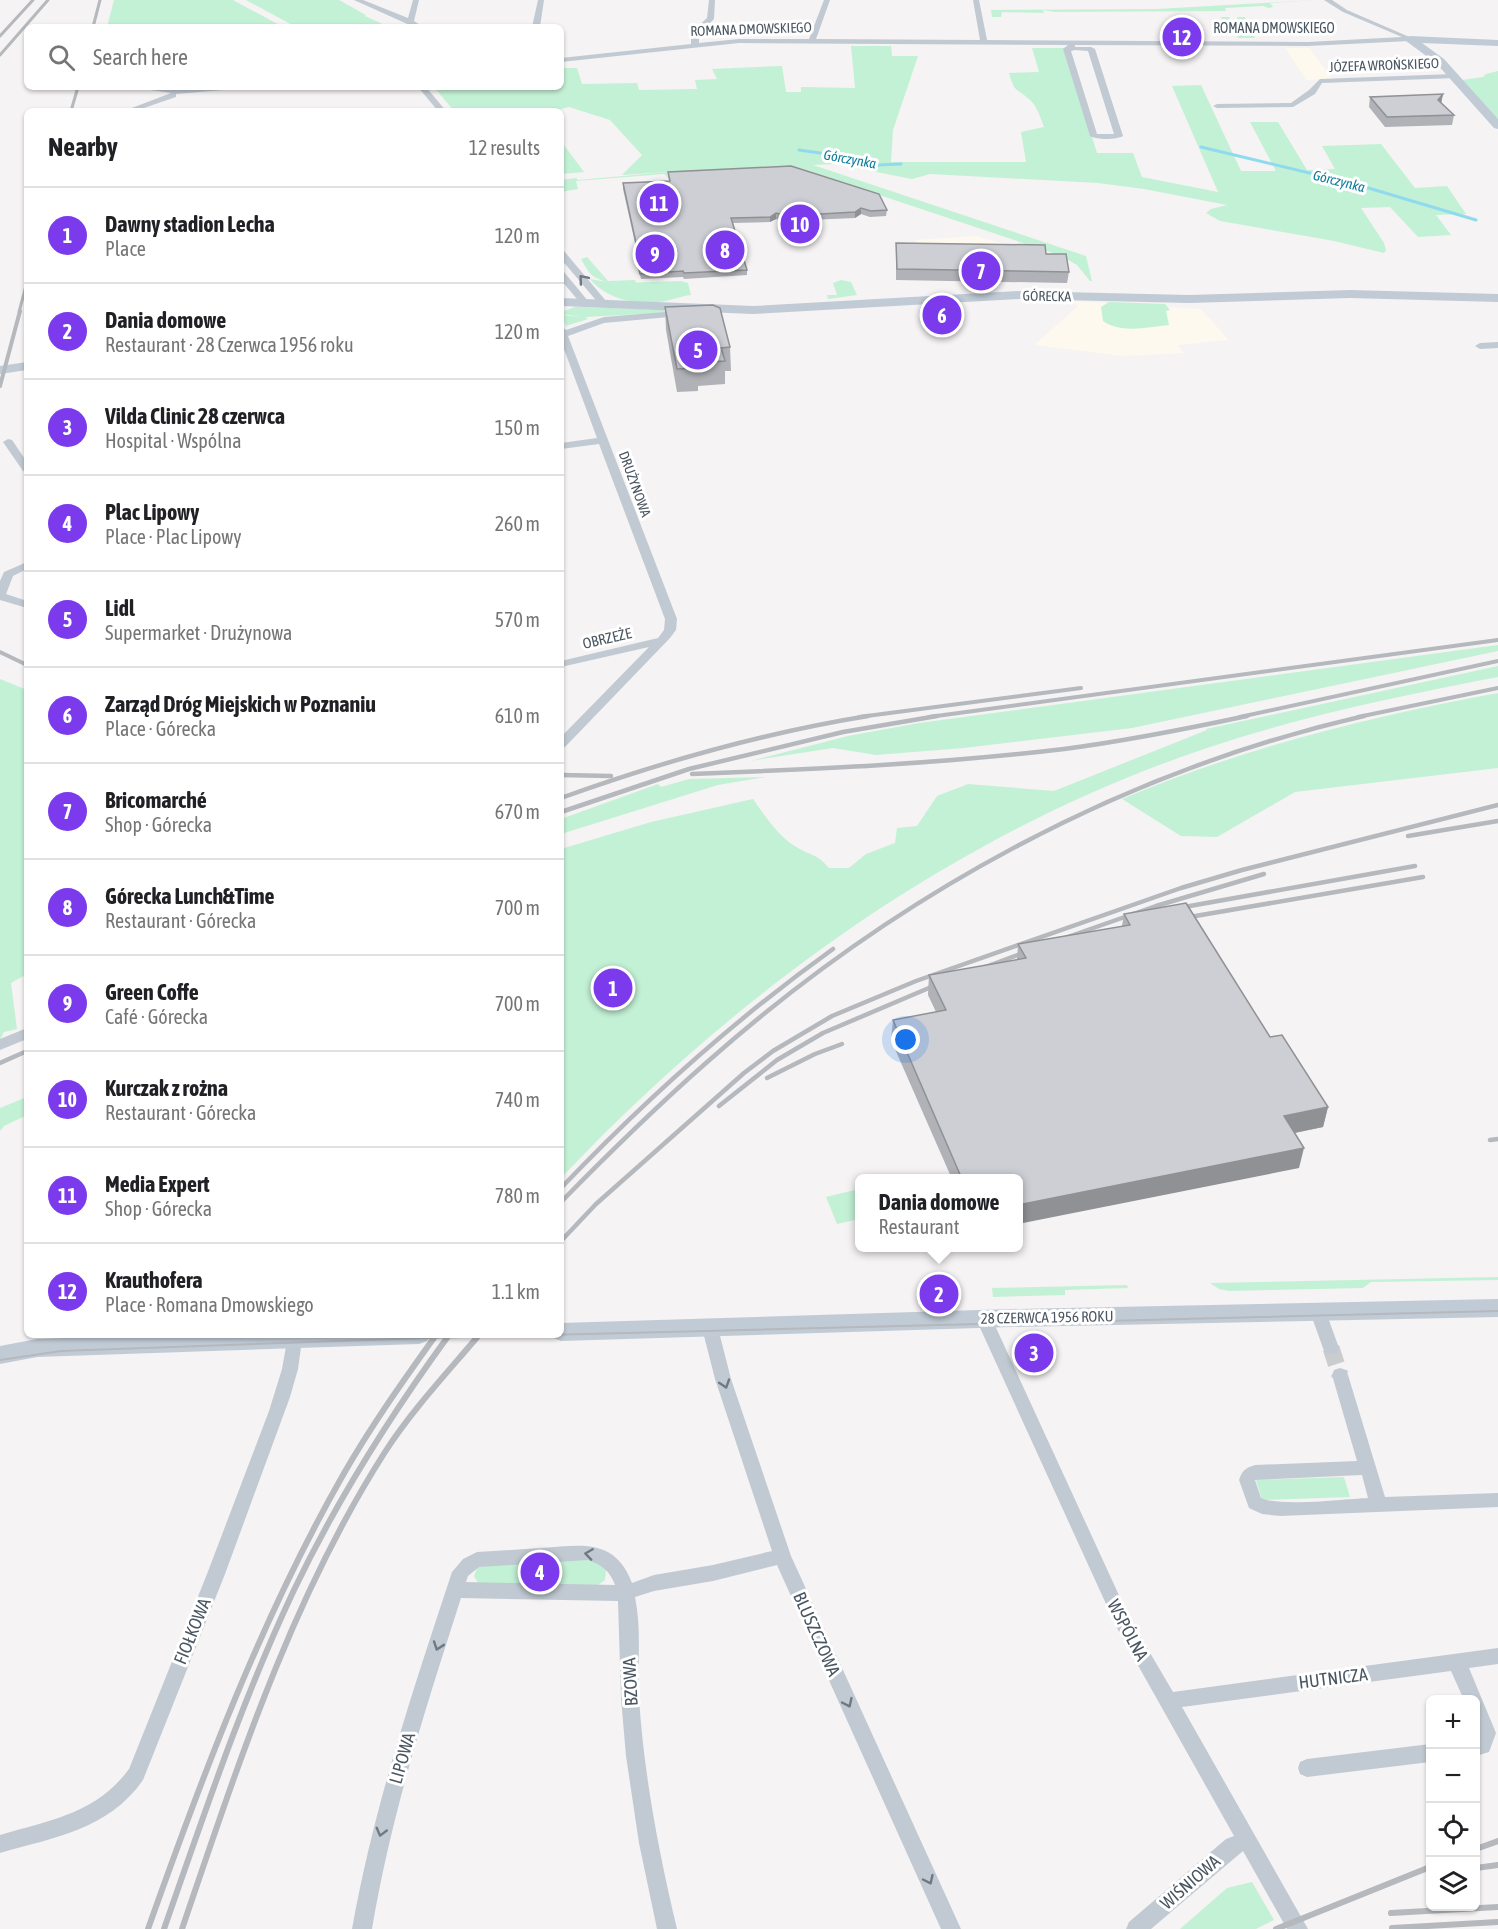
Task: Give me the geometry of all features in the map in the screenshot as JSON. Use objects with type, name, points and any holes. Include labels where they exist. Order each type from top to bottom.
[{"type":"street","points":[[357,0],[415,24]]},
{"type":"street","points":[[411,21],[417,0]]},
{"type":"street","points":[[537,24],[541,0]]},
{"type":"street","points":[[695,45],[695,33],[711,16],[712,0]]},
{"type":"street","points":[[812,41],[827,0]]},
{"type":"street","points":[[976,0],[981,43]]},
{"type":"street","points":[[1327,0],[1345,11],[1410,39],[1431,54],[1498,126]]},
{"type":"street","name":"ROMANA DMOWSKIEGO","points":[[564,60],[739,41],[942,42],[1072,46],[1317,44],[1410,39],[1498,43]]},
{"type":"street","points":[[1431,54],[1434,44],[1454,41]]},
{"type":"street","points":[[1072,46],[1091,49],[1119,136],[1094,136],[1067,49],[1072,46]]},
{"type":"street","name":"JÓZEFA WROŃSKIEGO","points":[[1217,106],[1293,105],[1312,92],[1320,81],[1453,76]]},
{"type":"street","points":[[162,90],[181,92],[203,90]]},
{"type":"street","points":[[424,90],[440,108]]},
{"type":"street","points":[[136,108],[181,92]]},
{"type":"street","points":[[564,257],[603,303]]},
{"type":"street","points":[[564,278],[585,303]]},
{"type":"street","name":"GÓRECKA","points":[[564,302],[753,309],[1008,295],[1189,299],[1361,294],[1498,298]]},
{"type":"street","name":"DRUŻYNOWA","points":[[564,331],[594,321],[678,314]]},
{"type":"street","name":"DRUŻYNOWA","points":[[564,337],[670,619],[670,630],[660,640]]},
{"type":"street","points":[[1480,346],[1498,345]]},
{"type":"street","points":[[0,370],[24,366]]},
{"type":"street","points":[[564,446],[604,440]]},
{"type":"street","points":[[9,442],[24,464]]},
{"type":"street","points":[[24,567],[8,574],[0,596],[24,604]]},
{"type":"street","points":[[564,741],[660,640]]},
{"type":"street","name":"OBRZEŻE","points":[[564,663],[660,640]]},
{"type":"street","points":[[0,1045],[24,1034]]},
{"type":"street","name":"28 CZERWCA 1956 ROKU","points":[[564,1332],[984,1319],[1498,1308]]},
{"type":"street","points":[[1318,1312],[1330,1348]]},
{"type":"street","name":"WSPÓLNA","points":[[984,1319],[1108,1592],[1167,1701],[1298,1929]]},
{"type":"street","name":"BLUSZCZOWA","points":[[710,1328],[723,1379],[782,1556],[951,1929]]},
{"type":"street","points":[[0,1355],[37,1348],[344,1338]]},
{"type":"street","name":"FIOŁKOWA","points":[[0,1844],[70,1822],[105,1807],[120,1795],[136,1774],[234,1531],[291,1370],[294,1340]]},
{"type":"street","points":[[0,1341],[12,1341],[37,1348]]},
{"type":"street","points":[[1340,1375],[1379,1505]]},
{"type":"street","points":[[1368,1468],[1255,1472],[1247,1480],[1251,1496],[1262,1507],[1280,1509],[1498,1500]]},
{"type":"street","name":"LIPOWA","points":[[362,1929],[378,1847],[403,1748],[461,1572],[468,1564],[477,1560],[588,1552],[603,1557],[614,1565],[626,1593]]},
{"type":"street","points":[[456,1590],[626,1593],[654,1583],[713,1573],[782,1556]]},
{"type":"street","name":"BZOWA","points":[[626,1593],[636,1763],[645,1824],[667,1929]]},
{"type":"street","name":"HUTNICZA","points":[[1167,1701],[1498,1656]]},
{"type":"street","points":[[1457,1662],[1471,1695]]},
{"type":"street","points":[[1480,1716],[1487,1733],[1480,1746]]},
{"type":"street","points":[[1307,1768],[1426,1754]]},
{"type":"street","name":"WIŚNIOWA","points":[[1136,1929],[1233,1846],[1247,1840]]},
{"type":"shaded area","points":[[1285,48],[1309,48],[1333,79],[1306,80]]},
{"type":"shaded area","points":[[977,236],[1044,256],[917,254],[916,240]]},
{"type":"shaded area","points":[[1072,301],[1201,309],[1229,340],[1178,345],[1184,353],[1123,356],[1034,345],[1078,306]]},
{"type":"green space","points":[[114,0],[233,0],[277,24],[108,24]]},
{"type":"green space","points":[[246,0],[339,0],[382,24],[290,24]]},
{"type":"green space","points":[[1316,0],[1270,3],[1273,7],[1269,8],[1263,6],[1225,8],[1226,11],[1055,12],[1043,10],[1044,13],[1002,12],[1001,17],[992,17],[991,10],[1157,9]]},
{"type":"green space","points":[[1221,17],[1229,17],[1233,26],[1241,25],[1237,17],[1245,17],[1255,38],[1238,38],[1234,28],[1222,28]]},
{"type":"green space","points":[[851,46],[891,46],[892,56],[918,56],[893,130],[891,162],[1026,162],[1021,132],[1044,127],[1035,106],[1016,90],[1009,73],[1039,72],[1032,48],[1065,48],[1097,153],[1133,153],[1142,177],[1218,192],[1172,86],[1201,85],[1241,171],[1276,171],[1250,122],[1278,122],[1307,170],[1335,169],[1322,146],[1381,144],[1415,188],[1447,186],[1466,214],[1436,215],[1451,235],[1418,237],[1390,207],[1361,208],[1384,243],[1386,250],[1384,253],[1334,241],[1220,221],[1206,213],[1211,209],[1227,205],[1144,189],[1098,183],[930,174],[912,179],[836,164],[813,165],[1086,256],[1092,281],[1090,281],[1077,265],[1059,255],[798,168],[668,178],[664,174],[576,181],[578,189],[564,191],[564,180],[668,172],[622,175],[642,155],[610,120],[569,107],[452,108],[436,90],[564,90],[564,68],[577,68],[582,84],[637,83],[639,90],[697,89],[695,80],[717,79],[712,69],[782,66],[786,92],[801,92],[801,87],[855,88]]},
{"type":"green space","points":[[1498,71],[1498,119],[1462,80],[1483,77]]},
{"type":"green space","points":[[564,145],[584,172],[564,174]]},
{"type":"green space","points":[[587,257],[608,281],[635,280],[636,283],[681,281],[688,283],[691,295],[649,303],[621,299],[596,286],[590,279],[607,282],[593,276],[588,271],[581,259]]},
{"type":"green space","points":[[841,280],[851,282],[857,295],[828,299],[827,295],[837,295],[833,283]]},
{"type":"green space","points":[[1109,302],[1165,304],[1170,310],[1166,311],[1169,325],[1126,329],[1110,325],[1103,321],[1101,307]]},
{"type":"green space","points":[[575,307],[667,310],[664,313],[585,317],[588,319],[566,326],[564,315],[583,317],[564,314],[564,311]]},
{"type":"green space","points":[[1498,645],[1498,651],[1132,728],[964,748],[876,755],[833,748],[750,761],[848,736],[919,723]]},
{"type":"green space","points":[[1498,666],[1498,677],[1315,716],[1207,748],[1115,783],[1027,824],[941,871],[858,923],[779,981],[703,1043],[630,1109],[564,1175],[564,848],[651,822],[753,799],[773,826],[791,844],[817,857],[829,868],[849,868],[866,854],[895,843],[897,828],[917,826],[937,796],[968,784],[1054,791],[1206,729]]},
{"type":"green space","points":[[0,679],[24,689],[24,976],[11,983],[17,1029],[4,1032],[0,1040]]},
{"type":"green space","points":[[1498,693],[1498,768],[1295,792],[1217,837],[1181,836],[1122,799],[1260,749],[1354,724]]},
{"type":"green space","points":[[766,777],[718,785],[564,833],[564,818],[658,784],[661,787],[689,779]]},
{"type":"green space","points":[[24,1098],[24,1116],[4,1126],[0,1131],[0,1108]]},
{"type":"green space","points":[[855,1190],[855,1220],[837,1224],[826,1197]]},
{"type":"green space","points":[[1498,1277],[1498,1280],[1371,1282],[1363,1288],[1229,1291],[1219,1289],[1210,1283]]},
{"type":"green space","points":[[1127,1285],[1128,1288],[1065,1290],[1065,1295],[993,1297],[992,1288]]},
{"type":"green space","points":[[1344,1477],[1350,1497],[1262,1500],[1256,1480]]},
{"type":"green space","points":[[589,1557],[606,1569],[605,1580],[595,1587],[478,1583],[474,1576],[477,1568],[484,1563]]},
{"type":"green space","points":[[1252,1882],[1274,1920],[1256,1929],[1180,1929],[1227,1888]]},
{"type":"building","points":[[1443,94],[1438,100],[1454,115],[1387,117],[1370,97]]},
{"type":"building","points":[[791,166],[879,194],[887,210],[871,211],[861,208],[855,212],[786,216],[776,213],[770,217],[731,218],[747,270],[640,274],[635,252],[638,252],[623,183],[670,181],[668,172]]},
{"type":"building","points":[[896,243],[1045,245],[1046,254],[1066,254],[1069,272],[897,269]]},
{"type":"building","points":[[713,305],[720,308],[730,347],[721,348],[725,361],[696,363],[698,368],[677,369],[665,307]]},
{"type":"building","points":[[1186,903],[1270,1037],[1282,1035],[1328,1107],[1284,1116],[1304,1148],[1023,1204],[1023,1174],[960,1174],[893,1020],[946,1010],[929,975],[1026,958],[1018,944],[1130,925],[1124,914]]},
{"type":"waterway","name":"Górczynka","points":[[1201,147],[1355,184],[1476,220]]},
{"type":"waterway","name":"Górczynka","points":[[799,150],[841,156],[878,165],[901,164]]},
{"type":"tunnel","points":[[1331,1348],[1340,1375]]},
{"type":"tram line","points":[[564,1335],[1498,1311]]},
{"type":"tram line","points":[[0,1360],[61,1351],[425,1338]]},
{"type":"railway","points":[[0,36],[33,0]]},
{"type":"railway","points":[[27,24],[48,0]]},
{"type":"railway","points":[[94,24],[100,0]]},
{"type":"railway","points":[[0,55],[24,28]]},
{"type":"railway","points":[[72,108],[77,90]]},
{"type":"railway","points":[[19,312],[24,293]]},
{"type":"railway","points":[[0,386],[20,311]]},
{"type":"railway","points":[[929,717],[1498,640]]},
{"type":"railway","points":[[0,652],[24,664]]},
{"type":"railway","points":[[1240,717],[1498,661]]},
{"type":"railway","points":[[859,717],[1081,688]]},
{"type":"railway","points":[[1358,717],[1498,688]]},
{"type":"railway","points":[[564,797],[636,772],[713,750],[790,731],[868,716]]},
{"type":"railway","points":[[564,811],[689,769],[843,732],[937,716]]},
{"type":"railway","points":[[692,774],[971,759],[1110,742],[1247,716]]},
{"type":"railway","points":[[564,1199],[669,1097],[778,1002],[854,946],[932,895],[1014,848],[1098,806],[1184,770],[1273,740],[1364,716]]},
{"type":"railway","points":[[564,775],[611,776]]},
{"type":"railway","points":[[564,1238],[596,1204],[744,1073],[773,1051],[832,1016],[916,981],[1181,888],[1242,870],[1498,805]]},
{"type":"railway","points":[[1408,836],[1498,821]]},
{"type":"railway","points":[[1173,909],[1415,866]]},
{"type":"railway","points":[[1062,939],[1156,906],[1264,874]]},
{"type":"railway","points":[[1178,919],[1423,877]]},
{"type":"railway","points":[[564,1185],[691,1062],[796,976],[833,949]]},
{"type":"railway","points":[[980,969],[1034,949]]},
{"type":"railway","points":[[719,1106],[777,1060],[823,1033],[943,982]]},
{"type":"railway","points":[[767,1078],[815,1054],[842,1044]]},
{"type":"railway","points":[[0,1063],[24,1052]]},
{"type":"railway","points":[[1490,1140],[1498,1139]]},
{"type":"railway","points":[[148,1929],[235,1698],[313,1529],[354,1457],[434,1338]]},
{"type":"railway","points":[[164,1929],[257,1673],[294,1590],[346,1491],[406,1396],[447,1338]]},
{"type":"railway","points":[[182,1929],[269,1684],[322,1565],[352,1508],[395,1436],[476,1338]]},
{"type":"railway","points":[[1480,1848],[1498,1841]]},
{"type":"railway","points":[[1480,1867],[1498,1865]]},
{"type":"railway","points":[[1276,1929],[1426,1869]]},
{"type":"railway","points":[[1391,1913],[1498,1907]]},
{"type":"railway","points":[[1392,1928],[1498,1922]]},
{"type":"place","name":"Krauthofera","points":[[1182,37]]},
{"type":"place","name":"Media Expert","points":[[659,203]]},
{"type":"place","name":"Kurczak z rożna","points":[[800,224]]},
{"type":"place","name":"Górecka Lunch&Time","points":[[725,250]]},
{"type":"place","name":"Green Coffe","points":[[655,254]]},
{"type":"place","name":"Bricomarché","points":[[981,271]]},
{"type":"place","name":"Zarząd Dróg Miejskich w Poznaniu","points":[[942,315]]},
{"type":"place","name":"Lidl","points":[[698,350]]},
{"type":"place","name":"Dawny stadion Lecha","points":[[613,988]]},
{"type":"place","name":"Dania domowe","points":[[939,1294]]},
{"type":"place","name":"Vilda Clinic 28 czerwca","points":[[1034,1353]]},
{"type":"place","name":"Plac Lipowy","points":[[540,1572]]}]
